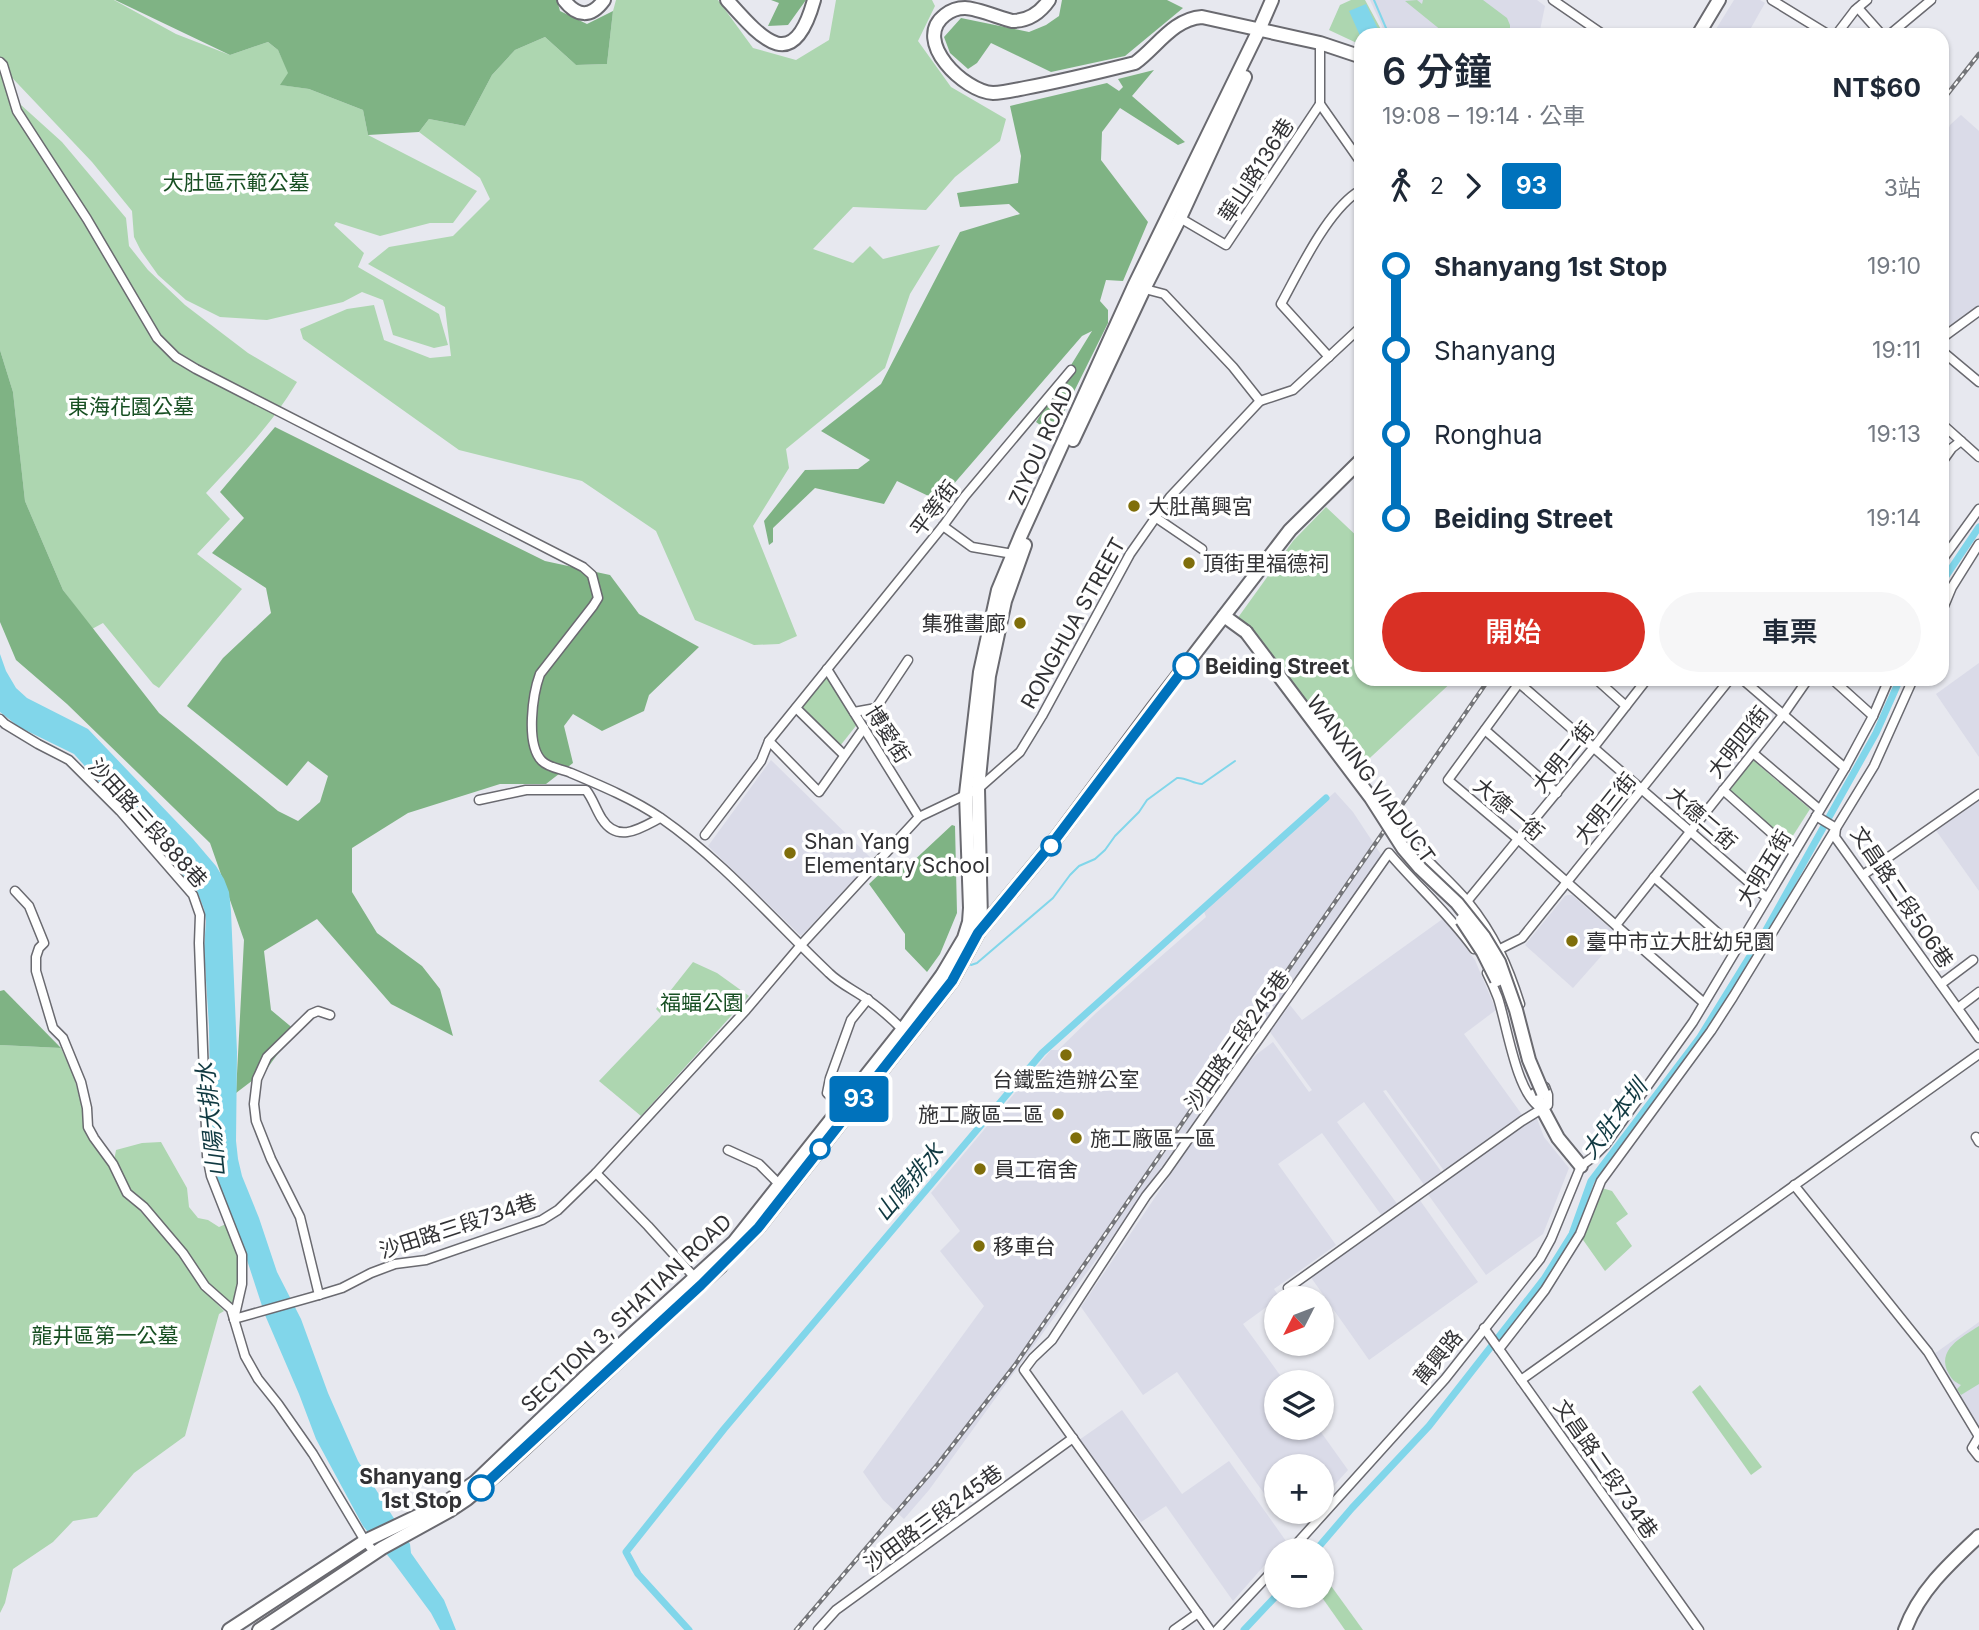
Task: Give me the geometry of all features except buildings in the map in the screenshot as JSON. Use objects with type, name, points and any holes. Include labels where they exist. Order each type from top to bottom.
[{"type":"main road","points":[[564,0],[571,9],[579,13],[590,13],[598,9],[604,0]]},
{"type":"main road","points":[[727,0],[762,36],[789,44],[805,28],[814,0]]},
{"type":"main road","points":[[1049,0],[1033,16],[1019,21],[965,8],[950,11],[941,18],[933,33],[937,52],[969,85],[984,92],[995,93],[1049,84],[1135,63],[1180,23],[1191,18],[1320,43],[1354,54]]},
{"type":"main road","name":"ZIYOU ROAD","points":[[987,659],[1028,536],[1139,287],[1181,218],[1262,31],[1272,0]]},
{"type":"main road","name":"ZIYOU ROAD","points":[[964,938],[970,908],[972,791],[989,676],[987,659],[998,590],[1139,287],[1262,31],[1280,0]]},
{"type":"main road","points":[[1702,28],[1719,0]]},
{"type":"main road","name":"SECTION 3, SHATIAN ROAD","points":[[699,1282],[780,1185],[815,1148],[841,1107],[952,981],[978,933],[1054,841],[1290,530],[1354,467]]},
{"type":"main road","name":"WANXING VIADUCT","points":[[1224,616],[1244,634],[1359,794],[1397,853],[1462,920],[1483,952],[1499,985],[1558,1138],[1581,1166]]},
{"type":"main road","name":"ZIYOU ROAD","points":[[972,791],[981,905],[978,933]]},
{"type":"main road","points":[[964,938],[978,933]]},
{"type":"main road","name":"SECTION 3, SHATIAN ROAD","points":[[400,1531],[475,1482],[584,1378],[699,1282],[758,1228],[815,1148],[906,1032],[964,938]]},
{"type":"main road","points":[[229,1630],[370,1539],[400,1531]]},
{"type":"main road","points":[[259,1630],[379,1551],[400,1531]]},
{"type":"main road","points":[[1905,1630],[1910,1616],[1933,1582],[1947,1565],[1979,1536]]},
{"type":"street","points":[[1553,0],[1591,28]]},
{"type":"street","points":[[1772,0],[1818,28]]},
{"type":"street","points":[[1842,28],[1867,0]]},
{"type":"street","points":[[1897,28],[1925,2]]},
{"type":"street","points":[[1858,8],[1876,28]]},
{"type":"street","points":[[1320,43],[1320,104],[1354,153]]},
{"type":"street","points":[[0,62],[16,111],[87,219],[158,338],[176,358],[583,567],[592,575],[598,598],[540,674],[533,695],[533,740],[541,761],[618,793],[660,818],[713,858],[832,976],[868,999],[906,1032]]},
{"type":"street","name":"華山路136巷","points":[[1181,218],[1226,245],[1320,104]]},
{"type":"street","points":[[1329,357],[1281,304],[1329,222],[1354,194]]},
{"type":"street","points":[[1139,287],[1164,295],[1233,367],[1260,401]]},
{"type":"street","points":[[1949,333],[1979,311]]},
{"type":"street","name":"RONGHUA STREET","points":[[919,817],[972,791],[1020,752],[1130,554],[1170,497],[1260,401],[1293,390],[1354,334]]},
{"type":"street","points":[[1949,357],[1979,382]]},
{"type":"street","name":"平等街","points":[[705,835],[761,761],[769,741],[965,496],[1071,370]]},
{"type":"street","points":[[1949,430],[1979,457]]},
{"type":"street","points":[[1949,452],[1961,441]]},
{"type":"street","points":[[1949,550],[1979,509]]},
{"type":"street","points":[[1156,517],[1202,549]]},
{"type":"street","points":[[943,526],[972,547],[1013,554]]},
{"type":"street","points":[[1949,594],[1979,544]]},
{"type":"street","points":[[854,712],[876,708],[908,660]]},
{"type":"street","name":"博愛街","points":[[827,669],[919,817]]},
{"type":"street","points":[[1516,686],[1485,730],[1557,793]]},
{"type":"street","name":"大德二街","points":[[1526,686],[1767,898]]},
{"type":"street","points":[[1604,686],[1626,706]]},
{"type":"street","name":"大明二街","points":[[1450,918],[1468,902],[1642,686]]},
{"type":"street","name":"大明三街","points":[[1500,949],[1522,938],[1724,686]]},
{"type":"street","points":[[1750,686],[1845,768]]},
{"type":"street","name":"大明四街","points":[[1616,925],[1803,686]]},
{"type":"street","points":[[1840,686],[1873,716]]},
{"type":"street","name":"大明五街","points":[[1581,1166],[1606,1144],[1693,1022],[1845,768],[1886,686]]},
{"type":"street","points":[[1499,1349],[1545,1290],[1580,1234],[1601,1181],[1711,1031],[1874,766],[1910,686]]},
{"type":"street","points":[[796,708],[844,755]]},
{"type":"street","name":"沙田路三段888巷","points":[[0,719],[27,738],[69,760],[120,811],[193,895],[200,915],[198,943],[207,1156],[211,1176],[242,1255],[242,1284],[234,1319],[245,1356],[258,1380],[278,1404],[379,1551]]},
{"type":"street","points":[[769,741],[818,792],[864,728]]},
{"type":"street","name":"大德一街","points":[[1485,730],[1448,780],[1704,1003]]},
{"type":"street","name":"文昌路二段506巷","points":[[1753,752],[1836,828],[1835,837],[1979,1038]]},
{"type":"street","points":[[479,800],[526,790],[579,789],[586,790],[603,821],[615,832],[629,833],[660,818]]},
{"type":"street","points":[[1723,790],[1794,853]]},
{"type":"street","points":[[1863,875],[1979,794]]},
{"type":"street","name":"沙田路三段734巷","points":[[234,1319],[342,1288],[395,1264],[426,1259],[542,1220],[558,1210],[596,1173],[746,1010],[801,945],[919,817]]},
{"type":"street","points":[[1291,1286],[1522,1121],[1548,1095],[1500,949],[1468,902],[1424,858],[1405,834]]},
{"type":"street","name":"沙田路三段245巷","points":[[1210,1630],[1024,1370],[1032,1358],[1052,1340],[1146,1196],[1389,853],[1407,874]]},
{"type":"street","points":[[1424,858],[1407,874],[1450,918],[1474,948],[1497,996],[1520,1079],[1531,1101],[1542,1101]]},
{"type":"street","points":[[1654,877],[1736,949]]},
{"type":"street","points":[[15,891],[29,906],[44,943],[36,957],[36,971],[52,1028],[63,1038],[80,1082],[87,1108],[88,1127],[113,1164],[127,1193],[144,1207],[183,1253],[205,1286],[231,1309],[234,1319]]},
{"type":"street","points":[[1941,984],[1973,960]]},
{"type":"street","points":[[1958,1008],[1979,992]]},
{"type":"street","points":[[841,1107],[827,1093],[830,1078],[850,1020],[868,999]]},
{"type":"street","points":[[319,1295],[300,1217],[271,1159],[256,1121],[254,1104],[257,1079],[267,1057],[311,1014],[318,1011],[330,1015]]},
{"type":"street","points":[[1521,1380],[1979,1054]]},
{"type":"street","points":[[728,1150],[758,1164],[780,1185]]},
{"type":"street","name":"萬興路","points":[[1302,1538],[1445,1379],[1540,1259],[1581,1166]]},
{"type":"street","points":[[596,1173],[699,1282]]},
{"type":"street","points":[[1794,1185],[1928,1352],[1978,1435],[1972,1448],[1979,1457]]},
{"type":"street","name":"文昌路二段734巷","points":[[1484,1328],[1699,1630]]},
{"type":"street","name":"沙田路三段245巷","points":[[818,1630],[836,1610],[1073,1438]]},
{"type":"street","points":[[1217,1630],[1264,1580]]},
{"type":"street","points":[[1174,1630],[1198,1613]]},
{"type":"shaded area","points":[[1370,0],[1537,0],[1545,6],[1540,28],[1383,28]]},
{"type":"shaded area","points":[[1734,0],[1760,0],[1765,3],[1751,28],[1717,28]]},
{"type":"shaded area","points":[[1961,115],[1979,131],[1979,305],[1949,326],[1949,128]]},
{"type":"shaded area","points":[[1979,663],[1979,757],[1936,694]]},
{"type":"shaded area","name":"Shan Yang Elementary School","points":[[771,760],[873,860],[801,936],[708,846]]},
{"type":"shaded area","points":[[1335,792],[1353,812],[1382,856],[1101,1253],[929,1490],[904,1519],[883,1500],[863,1472],[984,1306],[940,1251],[960,1231],[931,1193],[1051,1050],[1058,1050],[1096,1013],[1206,917],[1203,909]]},
{"type":"shaded area","points":[[1979,797],[1979,891],[1935,829]]},
{"type":"shaded area","name":"臺中市立大肚幼兒園","points":[[1568,895],[1572,895],[1619,936],[1573,988],[1525,945]]},
{"type":"shaded area","points":[[1444,918],[1475,960],[1496,1010],[1464,1034],[1523,1116],[1445,1172],[1386,1090],[1383,1091],[1443,1174],[1425,1186],[1364,1102],[1337,1122],[1398,1205],[1382,1216],[1322,1133],[1278,1164],[1336,1245],[1278,1286],[1264,1286],[1264,1309],[1243,1324],[1276,1370],[1264,1370],[1264,1440],[1327,1440],[1348,1470],[1334,1486],[1334,1454],[1264,1454],[1264,1493],[1177,1372],[1143,1395],[1081,1307],[1237,1076],[1257,1054],[1273,1042],[1309,1092],[1312,1090],[1270,1032],[1290,1005],[1302,1020]]},
{"type":"shaded area","points":[[1536,1116],[1544,1137],[1569,1168],[1543,1234],[1486,1275],[1427,1193]]},
{"type":"shaded area","points":[[1419,1199],[1478,1282],[1369,1360],[1334,1310],[1334,1286],[1317,1286],[1310,1276]]},
{"type":"shaded area","points":[[1979,1322],[1979,1431],[1934,1354]]},
{"type":"shaded area","points":[[1122,1410],[1182,1494],[1229,1461],[1264,1510],[1264,1524],[1274,1524],[1284,1538],[1264,1538],[1264,1566],[1233,1601],[1166,1506],[1141,1522],[1133,1511],[1122,1503],[1079,1440]]},
{"type":"green space","name":"大肚區示範公墓","points":[[0,0],[114,0],[176,34],[230,55],[268,42],[278,50],[289,73],[281,85],[309,89],[363,110],[368,135],[477,191],[453,223],[430,223],[380,236],[336,222],[334,225],[364,253],[358,267],[439,314],[448,345],[434,348],[393,335],[383,300],[362,292],[343,302],[267,320],[220,317],[186,300],[158,275],[141,251],[134,237],[132,211],[92,162],[0,65]]},
{"type":"green space","points":[[115,0],[557,0],[560,11],[587,24],[613,11],[607,64],[576,65],[545,37],[515,50],[492,75],[465,126],[429,119],[419,132],[368,135],[363,110],[309,89],[280,85],[288,73],[278,50],[268,42],[230,55]]},
{"type":"green space","points":[[616,0],[718,0],[753,48],[796,60],[829,40],[836,0],[932,0],[935,6],[918,41],[951,87],[1006,119],[1000,141],[955,177],[926,210],[853,207],[813,249],[853,263],[870,246],[883,259],[940,245],[910,294],[885,368],[786,449],[789,468],[753,526],[797,636],[779,644],[754,645],[695,620],[656,531],[582,481],[459,450],[303,339],[300,329],[347,309],[374,305],[384,340],[430,358],[451,356],[445,307],[368,264],[389,247],[453,236],[490,199],[480,178],[419,132],[429,119],[465,126],[492,75],[515,50],[545,37],[576,65],[607,64]]},
{"type":"green space","points":[[771,0],[806,0],[788,25],[768,26],[779,3]]},
{"type":"green space","points":[[1062,0],[1167,0],[1183,8],[1125,56],[1051,72],[991,43],[977,63],[968,69],[950,53],[944,37],[961,18],[1029,32],[1059,16]]},
{"type":"green space","points":[[1351,0],[1365,0],[1380,28],[1354,28],[1354,42],[1329,30],[1340,5]]},
{"type":"green space","points":[[1417,0],[1422,4],[1423,0],[1483,0],[1507,18],[1510,28],[1438,28],[1405,1]]},
{"type":"green space","points":[[1154,70],[1132,96],[1185,142],[1178,145],[1120,108],[1102,132],[1101,160],[1148,222],[1123,281],[1106,280],[1100,301],[1108,310],[1108,323],[1053,434],[1036,422],[1092,331],[1082,336],[939,501],[897,481],[884,504],[815,488],[773,528],[773,542],[769,545],[764,521],[805,470],[858,469],[870,460],[821,431],[881,384],[960,232],[1020,214],[1009,204],[960,207],[957,193],[1018,183],[1021,156],[1010,106],[1107,83],[1119,91],[1123,87],[1118,79]]},
{"type":"green space","name":"東海花園公墓","points":[[0,74],[21,105],[62,142],[126,218],[129,246],[148,270],[185,305],[248,353],[297,382],[266,426],[206,493],[230,519],[197,554],[242,589],[159,688],[103,623],[92,629],[63,590],[25,501],[13,392],[0,350]]},
{"type":"green space","points":[[0,350],[13,392],[25,501],[63,590],[159,713],[278,811],[298,821],[320,802],[328,776],[308,761],[287,786],[187,706],[223,658],[271,613],[266,588],[212,553],[244,518],[220,492],[275,427],[545,561],[610,575],[639,614],[699,647],[649,695],[644,711],[602,731],[573,714],[564,726],[573,763],[546,784],[500,784],[408,813],[352,848],[352,892],[377,933],[422,966],[440,989],[453,1036],[391,1004],[317,919],[264,951],[271,1010],[295,1030],[266,1070],[236,1093],[244,940],[210,843],[67,704],[16,660],[0,622]]},
{"type":"green space","points":[[1326,507],[1354,533],[1354,686],[1447,686],[1358,769],[1237,619],[1293,541]]},
{"type":"green space","points":[[829,674],[859,722],[840,746],[801,709]]},
{"type":"green space","points":[[1753,760],[1810,809],[1787,845],[1728,793]]},
{"type":"green space","points":[[952,825],[955,826],[957,913],[940,954],[927,972],[905,949],[905,934],[869,884],[891,863],[908,866]]},
{"type":"green space","name":"福蝠公園","points":[[693,962],[717,973],[749,996],[641,1116],[599,1081],[662,1015],[656,1009]]},
{"type":"green space","points":[[4,990],[61,1048],[0,1045],[0,991]]},
{"type":"green space","name":"龍井區第一公墓","points":[[0,1045],[61,1048],[74,1077],[91,1141],[112,1168],[120,1188],[224,1311],[219,1314],[185,1436],[134,1473],[97,1517],[73,1521],[53,1542],[13,1569],[0,1613]]},
{"type":"green space","points":[[161,1142],[187,1188],[189,1207],[198,1218],[208,1220],[219,1227],[226,1224],[239,1263],[239,1281],[234,1304],[213,1289],[124,1186],[114,1161],[116,1150],[142,1143]]},
{"type":"green space","points":[[1602,1188],[1612,1191],[1628,1214],[1616,1223],[1632,1246],[1605,1271],[1581,1237]]},
{"type":"green space","points":[[1979,1326],[1979,1384],[1961,1395],[1957,1389],[1961,1385],[1950,1376],[1945,1358],[1952,1345]]},
{"type":"green space","points":[[1700,1385],[1762,1467],[1751,1475],[1692,1392]]},
{"type":"green space","points":[[1334,1590],[1363,1630],[1345,1630],[1329,1608],[1334,1608]]},
{"type":"water","points":[[1366,4],[1378,28],[1357,28],[1349,11]]},
{"type":"water","name":"山陽大排水","points":[[0,654],[16,688],[27,698],[88,729],[193,839],[224,879],[229,892],[231,911],[237,1052],[236,1141],[242,1176],[277,1272],[301,1319],[328,1393],[358,1461],[410,1544],[411,1553],[444,1600],[456,1630],[440,1630],[431,1613],[394,1563],[363,1526],[316,1439],[265,1315],[247,1260],[220,1194],[211,1154],[209,1026],[204,949],[206,921],[197,891],[74,754],[19,727],[0,712]]},
{"type":"waterway","points":[[1374,0],[1386,28]]},
{"type":"waterway","name":"大肚本圳","points":[[1949,572],[1979,527]]},
{"type":"waterway","name":"大肚本圳","points":[[1326,1538],[1429,1426],[1544,1279],[1572,1234],[1591,1181],[1700,1037],[1766,930],[1876,733],[1897,686]]},
{"type":"waterway","points":[[971,965],[977,963],[1053,898],[1079,866],[1095,859],[1105,850],[1147,800],[1177,778],[1202,784],[1235,761]]},
{"type":"waterway","name":"山陽排水","points":[[689,1630],[638,1574],[626,1552],[724,1429],[1042,1053],[1326,798]]},
{"type":"waterway","name":"大肚本圳","points":[[1244,1630],[1265,1608]]},
{"type":"railway","points":[[1949,92],[1979,54]]},
{"type":"railway","points":[[796,1630],[938,1464],[1015,1365],[1484,686]]},
{"type":"bus line","name":"93","points":[[481,1488],[701,1285],[758,1228],[917,1027],[952,981],[978,933],[1054,841],[1186,666]]},
{"type":"place","name":"大肚萬興宮","points":[[1134,506]]},
{"type":"place","name":"頂街里福德祠","points":[[1189,563]]},
{"type":"place","name":"集雅畫廊","points":[[1020,623]]},
{"type":"place","name":"Beiding Street","points":[[1186,666]]},
{"type":"place","name":"Shan Yang Elementary School","points":[[790,853]]},
{"type":"place","name":"臺中市立大肚幼兒園","points":[[1572,941]]},
{"type":"place","name":"台鐵監造辦公室","points":[[1066,1055]]},
{"type":"place","name":"施工廠區二區","points":[[1058,1114]]},
{"type":"place","name":"施工廠區一區","points":[[1076,1138]]},
{"type":"place","name":"員工宿舍","points":[[980,1169]]},
{"type":"place","name":"移車台","points":[[979,1246]]},
{"type":"place","name":"Shanyang 1st Stop","points":[[481,1488]]}]
